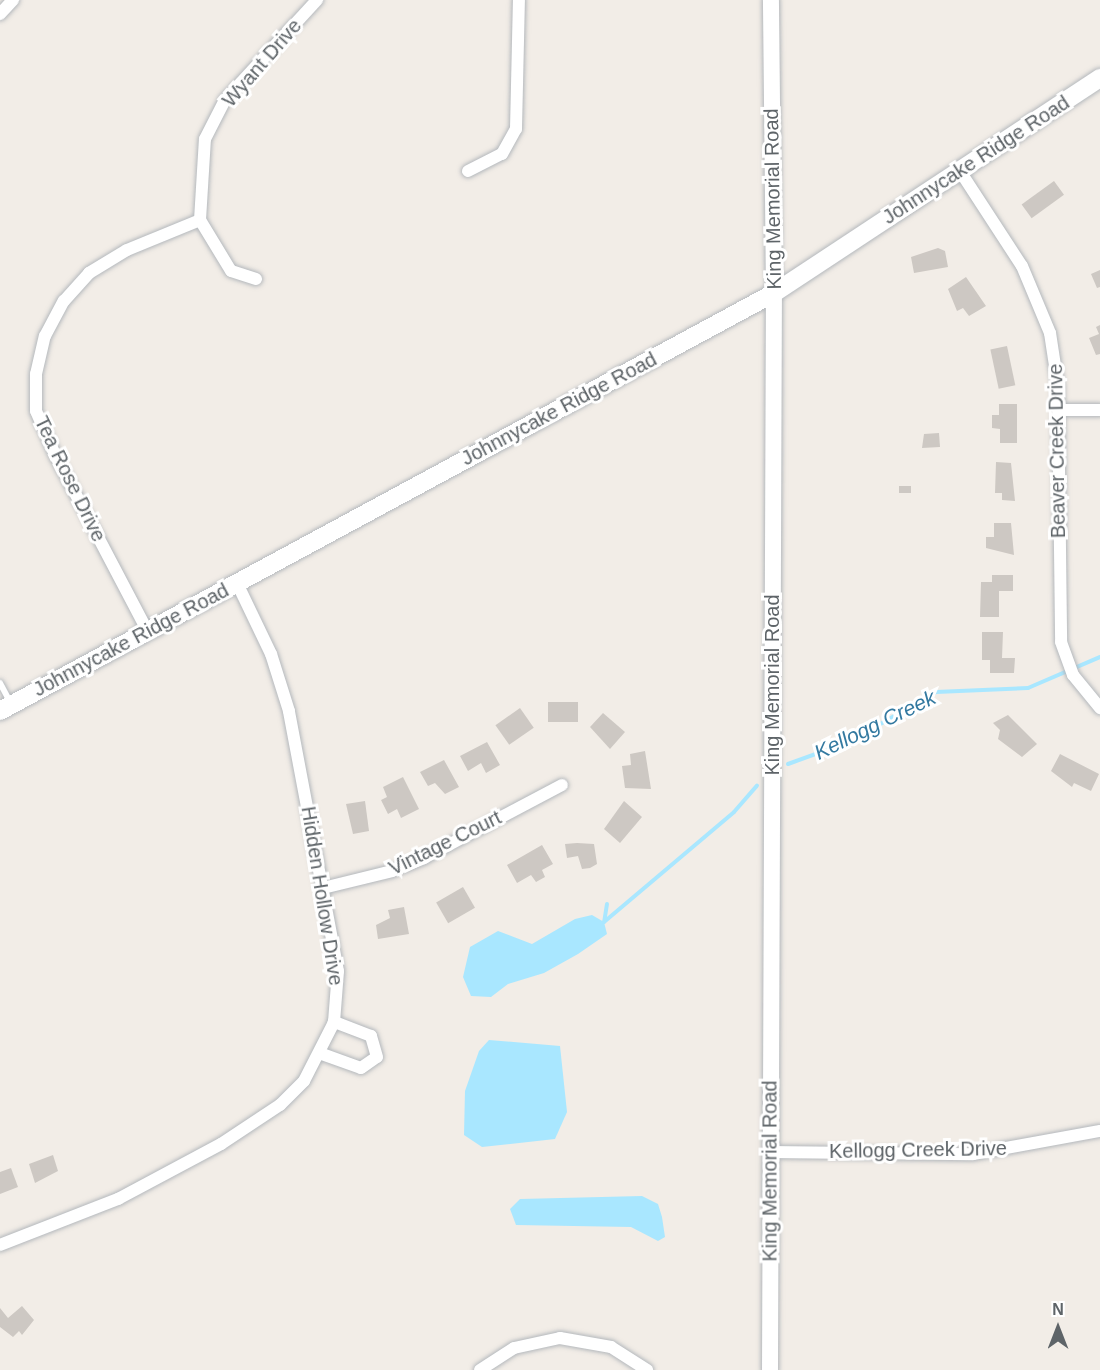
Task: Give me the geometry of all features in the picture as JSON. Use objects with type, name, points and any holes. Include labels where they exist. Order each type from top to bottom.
[{"type":"main road","name":"Johnnycake Ridge Road","points":[[6,708],[774,293],[1100,78]]},
{"type":"street","points":[[0,14],[13,0]]},
{"type":"street","name":"Wyant Drive","points":[[200,220],[205,140],[225,100],[317,0]]},
{"type":"street","points":[[468,171],[502,154],[516,129],[519,0]]},
{"type":"street","name":"King Memorial Road","points":[[770,1370],[769,1152],[774,293],[771,0]]},
{"type":"street","name":"Beaver Creek Drive","points":[[960,171],[1022,266],[1043,310],[1057,364],[1059,628],[1065,659],[1073,675],[1100,708]]},
{"type":"street","points":[[200,220],[231,272],[256,279]]},
{"type":"street","name":"Tea Rose Drive","points":[[148,632],[56,457],[36,411],[36,374],[45,336],[64,302],[89,273],[127,250],[200,220]]},
{"type":"street","points":[[1059,410],[1100,410]]},
{"type":"street","name":"Hidden Hollow Drive","points":[[0,1245],[174,1172],[279,1105],[322,1054],[334,1022],[339,983],[289,711],[271,654],[237,583]]},
{"type":"street","name":"Vintage Court","points":[[323,888],[392,871],[424,858],[562,786]]},
{"type":"street","points":[[322,1054],[361,1068],[377,1057],[371,1036],[334,1022]]},
{"type":"street","name":"Kellogg Creek Drive","points":[[769,1152],[973,1154],[1100,1131]]},
{"type":"street","points":[[480,1370],[514,1348],[569,1338],[611,1347],[647,1370]]},
{"type":"lane","points":[[0,683],[6,708]]},
{"type":"water","points":[[592,915],[604,922],[607,934],[578,954],[544,973],[508,984],[491,997],[471,996],[463,977],[470,947],[498,931],[532,944],[575,919]]},
{"type":"water","points":[[489,1040],[560,1046],[567,1112],[555,1139],[482,1147],[464,1135],[465,1091],[479,1051]]},
{"type":"water","points":[[642,1196],[658,1204],[665,1237],[658,1241],[631,1227],[516,1225],[510,1209],[520,1199]]},
{"type":"building","points":[[1054,181],[1064,195],[1032,218],[1022,205]]},
{"type":"building","points":[[938,248],[945,251],[948,267],[914,273],[911,257]]},
{"type":"building","points":[[1100,270],[1100,287],[1097,288],[1091,274]]},
{"type":"building","points":[[966,277],[986,306],[969,316],[963,308],[957,311],[948,289]]},
{"type":"building","points":[[1100,325],[1100,354],[1096,355],[1089,338],[1099,334],[1096,327]]},
{"type":"building","points":[[1007,346],[1015,385],[999,389],[990,350]]},
{"type":"building","points":[[999,404],[1017,404],[1017,443],[1000,443],[1000,429],[992,428],[992,415],[999,415]]},
{"type":"building","points":[[939,433],[940,447],[922,448],[924,434]]},
{"type":"building","points":[[996,462],[1011,463],[1015,501],[1002,500],[1002,493],[995,493]]},
{"type":"building","points":[[899,486],[911,486],[911,493],[899,493]]},
{"type":"building","points":[[994,523],[1011,523],[1014,555],[986,548],[986,537],[994,537]]},
{"type":"building","points":[[992,575],[1013,575],[1013,591],[999,591],[999,617],[980,617],[981,582],[992,582]]},
{"type":"building","points":[[982,632],[1003,632],[1002,658],[1015,658],[1014,673],[990,673],[990,660],[982,660]]},
{"type":"building","points":[[548,702],[578,702],[578,722],[548,722]]},
{"type":"building","points":[[520,708],[534,728],[509,745],[495,725]]},
{"type":"building","points":[[603,713],[625,732],[610,749],[590,727]]},
{"type":"building","points":[[1008,715],[1037,744],[1022,757],[998,739],[1000,730],[993,723]]},
{"type":"building","points":[[487,742],[500,765],[486,773],[481,763],[468,771],[460,756]]},
{"type":"building","points":[[645,751],[651,789],[625,788],[622,766],[631,765],[630,754]]},
{"type":"building","points":[[1060,754],[1099,774],[1091,791],[1074,783],[1072,787],[1051,771]]},
{"type":"building","points":[[444,760],[459,787],[445,794],[435,783],[428,786],[420,772]]},
{"type":"building","points":[[403,777],[419,809],[401,818],[397,809],[388,814],[381,800],[387,797],[383,787]]},
{"type":"building","points":[[365,801],[369,831],[353,834],[346,804]]},
{"type":"building","points":[[624,801],[642,817],[620,843],[604,829]]},
{"type":"building","points":[[565,844],[594,844],[597,864],[582,869],[578,856],[567,858]]},
{"type":"building","points":[[542,845],[553,864],[542,870],[545,877],[536,882],[531,875],[517,883],[507,865]]},
{"type":"building","points":[[463,887],[475,908],[448,923],[436,902]]},
{"type":"building","points":[[404,907],[409,934],[378,939],[376,925],[390,918],[388,910]]},
{"type":"building","points":[[53,1155],[58,1171],[35,1183],[29,1164]]},
{"type":"building","points":[[11,1168],[18,1187],[0,1194],[0,1172]]},
{"type":"building","points":[[22,1306],[34,1320],[22,1335],[19,1331],[13,1337],[0,1327],[0,1308],[8,1318]]},
{"type":"waterway","name":"Kellogg Creek","points":[[788,764],[849,742],[936,692],[1028,688],[1100,657]]},
{"type":"waterway","name":"Kellogg Creek","points":[[607,904],[604,922],[734,812],[757,786]]}]
